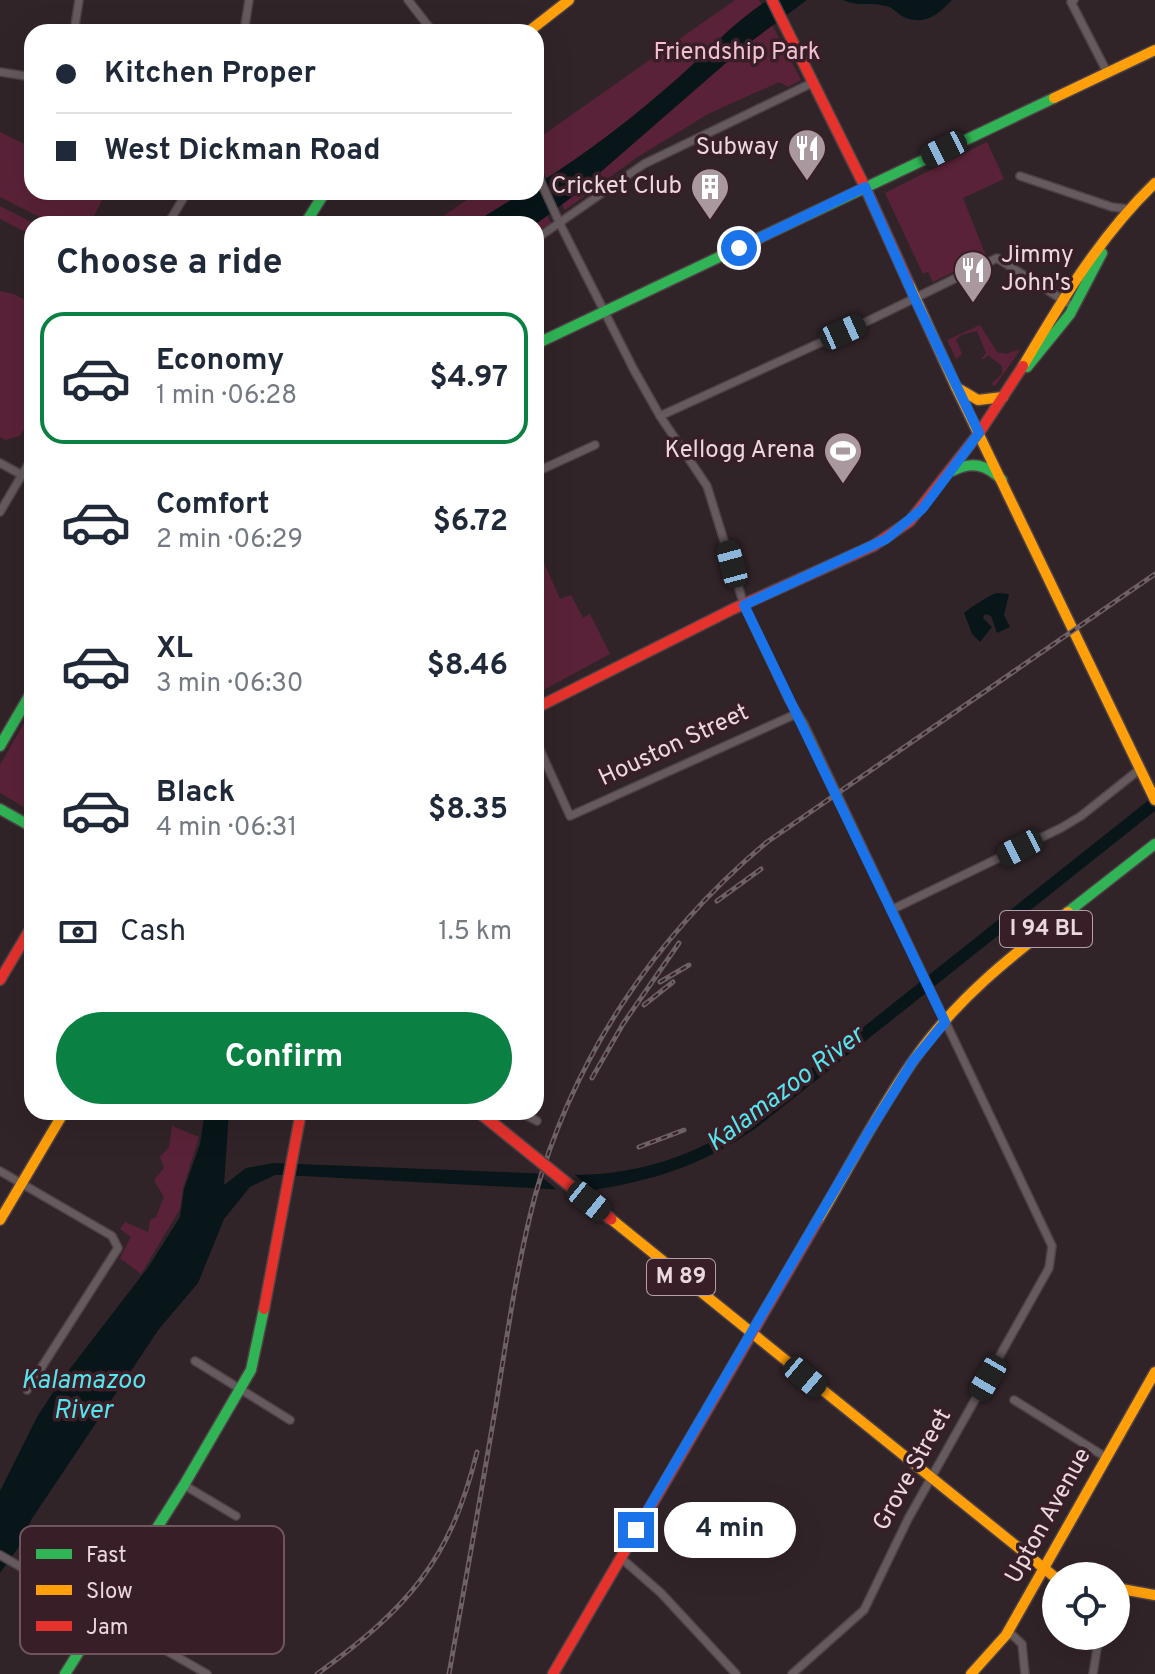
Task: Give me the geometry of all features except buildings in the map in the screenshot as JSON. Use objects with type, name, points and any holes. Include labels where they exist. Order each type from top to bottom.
[{"type":"main road","points":[[538,24],[569,0]]},
{"type":"main road","points":[[772,0],[865,187],[956,387],[1152,795]]},
{"type":"main road","points":[[544,340],[1155,50]]},
{"type":"main road","points":[[544,704],[886,539],[916,515],[979,433],[1017,377],[1061,299],[1128,209],[1155,183]]},
{"type":"main road","points":[[1017,377],[1039,355],[1074,307],[1100,260],[1107,238]]},
{"type":"main road","points":[[956,387],[977,401],[989,402],[1003,397]]},
{"type":"main road","points":[[949,472],[970,463],[980,463],[1002,480]]},
{"type":"main road","points":[[0,746],[24,705]]},
{"type":"main road","points":[[0,809],[24,822]]},
{"type":"main road","name":"I 94 BL","points":[[553,1674],[694,1429],[913,1061],[966,997],[993,970],[1155,844]]},
{"type":"main road","points":[[0,980],[24,940]]},
{"type":"main road","points":[[0,1220],[59,1120]]},
{"type":"main road","points":[[159,1526],[251,1370],[299,1120]]},
{"type":"main road","name":"M 89","points":[[489,1120],[752,1333]]},
{"type":"main road","points":[[752,1333],[1042,1569]]},
{"type":"main road","name":"Upton Avenue","points":[[1048,1562],[1155,1372]]},
{"type":"main road","name":"Upton Avenue","points":[[971,1674],[1008,1631],[1042,1572]]},
{"type":"main road","points":[[1130,1591],[1155,1595]]},
{"type":"main road","points":[[65,1674],[78,1654]]},
{"type":"street","points":[[75,24],[79,0]]},
{"type":"street","points":[[245,24],[249,0]]},
{"type":"street","points":[[408,0],[427,24]]},
{"type":"street","points":[[1074,0],[1071,2],[1107,72]]},
{"type":"street","points":[[0,72],[24,76]]},
{"type":"street","points":[[544,232],[644,164],[814,82]]},
{"type":"street","points":[[1020,176],[1112,207],[1128,209]]},
{"type":"street","points":[[544,188],[660,416],[707,486],[744,605],[945,1022]]},
{"type":"street","points":[[660,416],[997,258],[1074,307]]},
{"type":"street","points":[[544,468],[595,445]]},
{"type":"street","points":[[0,463],[22,475]]},
{"type":"street","points":[[0,512],[24,472]]},
{"type":"street","name":"Houston Street","points":[[544,759],[570,816],[796,714]]},
{"type":"street","points":[[891,910],[1061,828],[1140,769]]},
{"type":"street","name":"Grove Street","points":[[792,1674],[864,1610],[895,1543],[1049,1268],[1053,1254],[1049,1237],[945,1022]]},
{"type":"street","points":[[0,1171],[113,1236],[118,1248],[27,1390]]},
{"type":"street","points":[[195,1361],[290,1420]]},
{"type":"street","points":[[1014,1400],[1107,1458]]},
{"type":"street","points":[[184,1485],[236,1516]]},
{"type":"street","points":[[0,1555],[20,1567]]},
{"type":"street","points":[[621,1558],[661,1593],[736,1674]]},
{"type":"street","points":[[1008,1631],[1022,1644],[1025,1674]]},
{"type":"street","points":[[1093,1674],[1097,1650]]},
{"type":"street","points":[[173,1654],[207,1674]]},
{"type":"green space","name":"Friendship Park","points":[[735,0],[759,0],[801,80],[788,87],[779,82],[708,114],[636,158],[565,210],[544,173],[544,134]]},
{"type":"green space","points":[[0,132],[24,144],[24,200],[102,200],[94,216],[37,216],[0,197]]},
{"type":"green space","points":[[987,142],[1004,179],[963,198],[986,256],[933,282],[928,272],[923,274],[885,193]]},
{"type":"green space","points":[[467,200],[539,200],[551,223],[544,228],[544,216],[443,216]]},
{"type":"green space","points":[[0,206],[24,218],[24,231],[0,219]]},
{"type":"green space","points":[[0,291],[24,300],[24,429],[20,436],[5,440],[0,437]]},
{"type":"green space","points":[[980,325],[997,352],[1006,354],[1021,349],[995,386],[991,384],[1002,374],[1002,366],[988,355],[981,359],[986,353],[977,331],[961,335],[956,340],[962,354],[956,359],[947,340]]},
{"type":"green space","points":[[544,563],[560,599],[571,595],[583,618],[590,614],[610,654],[544,690]]},
{"type":"green space","points":[[24,723],[24,807],[0,793],[0,765]]},
{"type":"green space","points":[[172,1126],[199,1137],[183,1188],[180,1209],[141,1274],[120,1258],[131,1237],[120,1229],[125,1222],[148,1232],[150,1220],[156,1217],[164,1197],[154,1180],[164,1168],[160,1157],[169,1147]]},
{"type":"water","points":[[768,0],[807,0],[749,43],[544,218],[485,216],[511,200],[544,200],[544,180],[628,120]]},
{"type":"water","points":[[843,0],[952,0],[936,15],[917,20],[902,16],[888,7]]},
{"type":"water","points":[[997,593],[1009,594],[1004,615],[1010,627],[997,633],[991,616],[985,614],[983,618],[992,627],[980,642],[972,634],[964,613]]},
{"type":"water","name":"Kalamazoo River","points":[[1155,795],[1155,811],[756,1128],[696,1162],[655,1177],[587,1191],[283,1175],[275,1175],[250,1187],[224,1219],[198,1283],[159,1329],[29,1526],[20,1526],[20,1545],[0,1573],[0,1491],[37,1417],[59,1383],[149,1266],[180,1217],[184,1189],[200,1144],[204,1120],[228,1120],[224,1185],[246,1168],[274,1163],[601,1174],[665,1161],[706,1144],[744,1122]]},
{"type":"pier","points":[[533,1170],[570,1171],[597,1193],[561,1193]]},
{"type":"railway","points":[[449,1674],[513,1300],[535,1196],[572,1095],[624,1001],[689,917],[767,842],[1155,574]]},
{"type":"railway","points":[[717,901],[761,869]]},
{"type":"railway","points":[[592,1078],[623,1024],[679,943]]},
{"type":"railway","points":[[660,982],[689,965]]},
{"type":"railway","points":[[644,1005],[673,982]]},
{"type":"railway","points":[[639,1147],[684,1130]]},
{"type":"railway","points":[[317,1674],[376,1627],[421,1580],[453,1524],[477,1452]]},
{"type":"traffic: fast","points":[[544,340],[1054,98]]},
{"type":"traffic: fast","points":[[310,216],[320,200]]},
{"type":"traffic: fast","points":[[1027,367],[1070,314],[1102,253]]},
{"type":"traffic: fast","points":[[952,471],[978,466],[990,470],[1002,480]]},
{"type":"traffic: fast","points":[[0,746],[24,705]]},
{"type":"traffic: fast","points":[[0,809],[24,822]]},
{"type":"traffic: fast","points":[[1068,912],[1155,844]]},
{"type":"traffic: fast","points":[[158,1526],[251,1370],[264,1309]]},
{"type":"traffic: fast","points":[[65,1674],[78,1654]]},
{"type":"traffic: slow","points":[[538,24],[569,0]]},
{"type":"traffic: slow","points":[[1054,98],[1155,50]]},
{"type":"traffic: slow","points":[[1023,366],[1099,247],[1155,183]]},
{"type":"traffic: slow","points":[[909,284],[1155,800]]},
{"type":"traffic: slow","points":[[956,387],[978,400],[1003,397]]},
{"type":"traffic: slow","points":[[818,1220],[888,1100],[913,1061],[947,1018],[985,980],[1068,912]]},
{"type":"traffic: slow","points":[[0,1220],[59,1120]]},
{"type":"traffic: slow","points":[[611,1219],[752,1333]]},
{"type":"traffic: slow","points":[[752,1333],[1042,1567]]},
{"type":"traffic: slow","points":[[971,1674],[1006,1635],[1155,1372]]},
{"type":"traffic: slow","points":[[1130,1591],[1155,1595]]},
{"type":"traffic: jam","points":[[772,0],[865,187],[909,284]]},
{"type":"traffic: jam","points":[[544,704],[733,609],[873,546],[910,521],[979,433],[1023,366]]},
{"type":"traffic: jam","points":[[0,980],[24,940]]},
{"type":"traffic: jam","points":[[264,1309],[299,1120]]},
{"type":"traffic: jam","points":[[489,1120],[611,1219]]},
{"type":"traffic: jam","points":[[553,1674],[818,1220]]},
{"type":"place","name":"Subway","points":[[807,182]]},
{"type":"place","name":"Cricket Club","points":[[710,221]]},
{"type":"place","name":"Jimmy John's","points":[[973,304]]},
{"type":"place","name":"Kellogg Arena","points":[[843,485]]},
{"type":"route","points":[[636,1530],[868,1133],[913,1061],[945,1022],[744,605],[886,539],[922,509],[979,433],[865,187],[739,248]]}]
